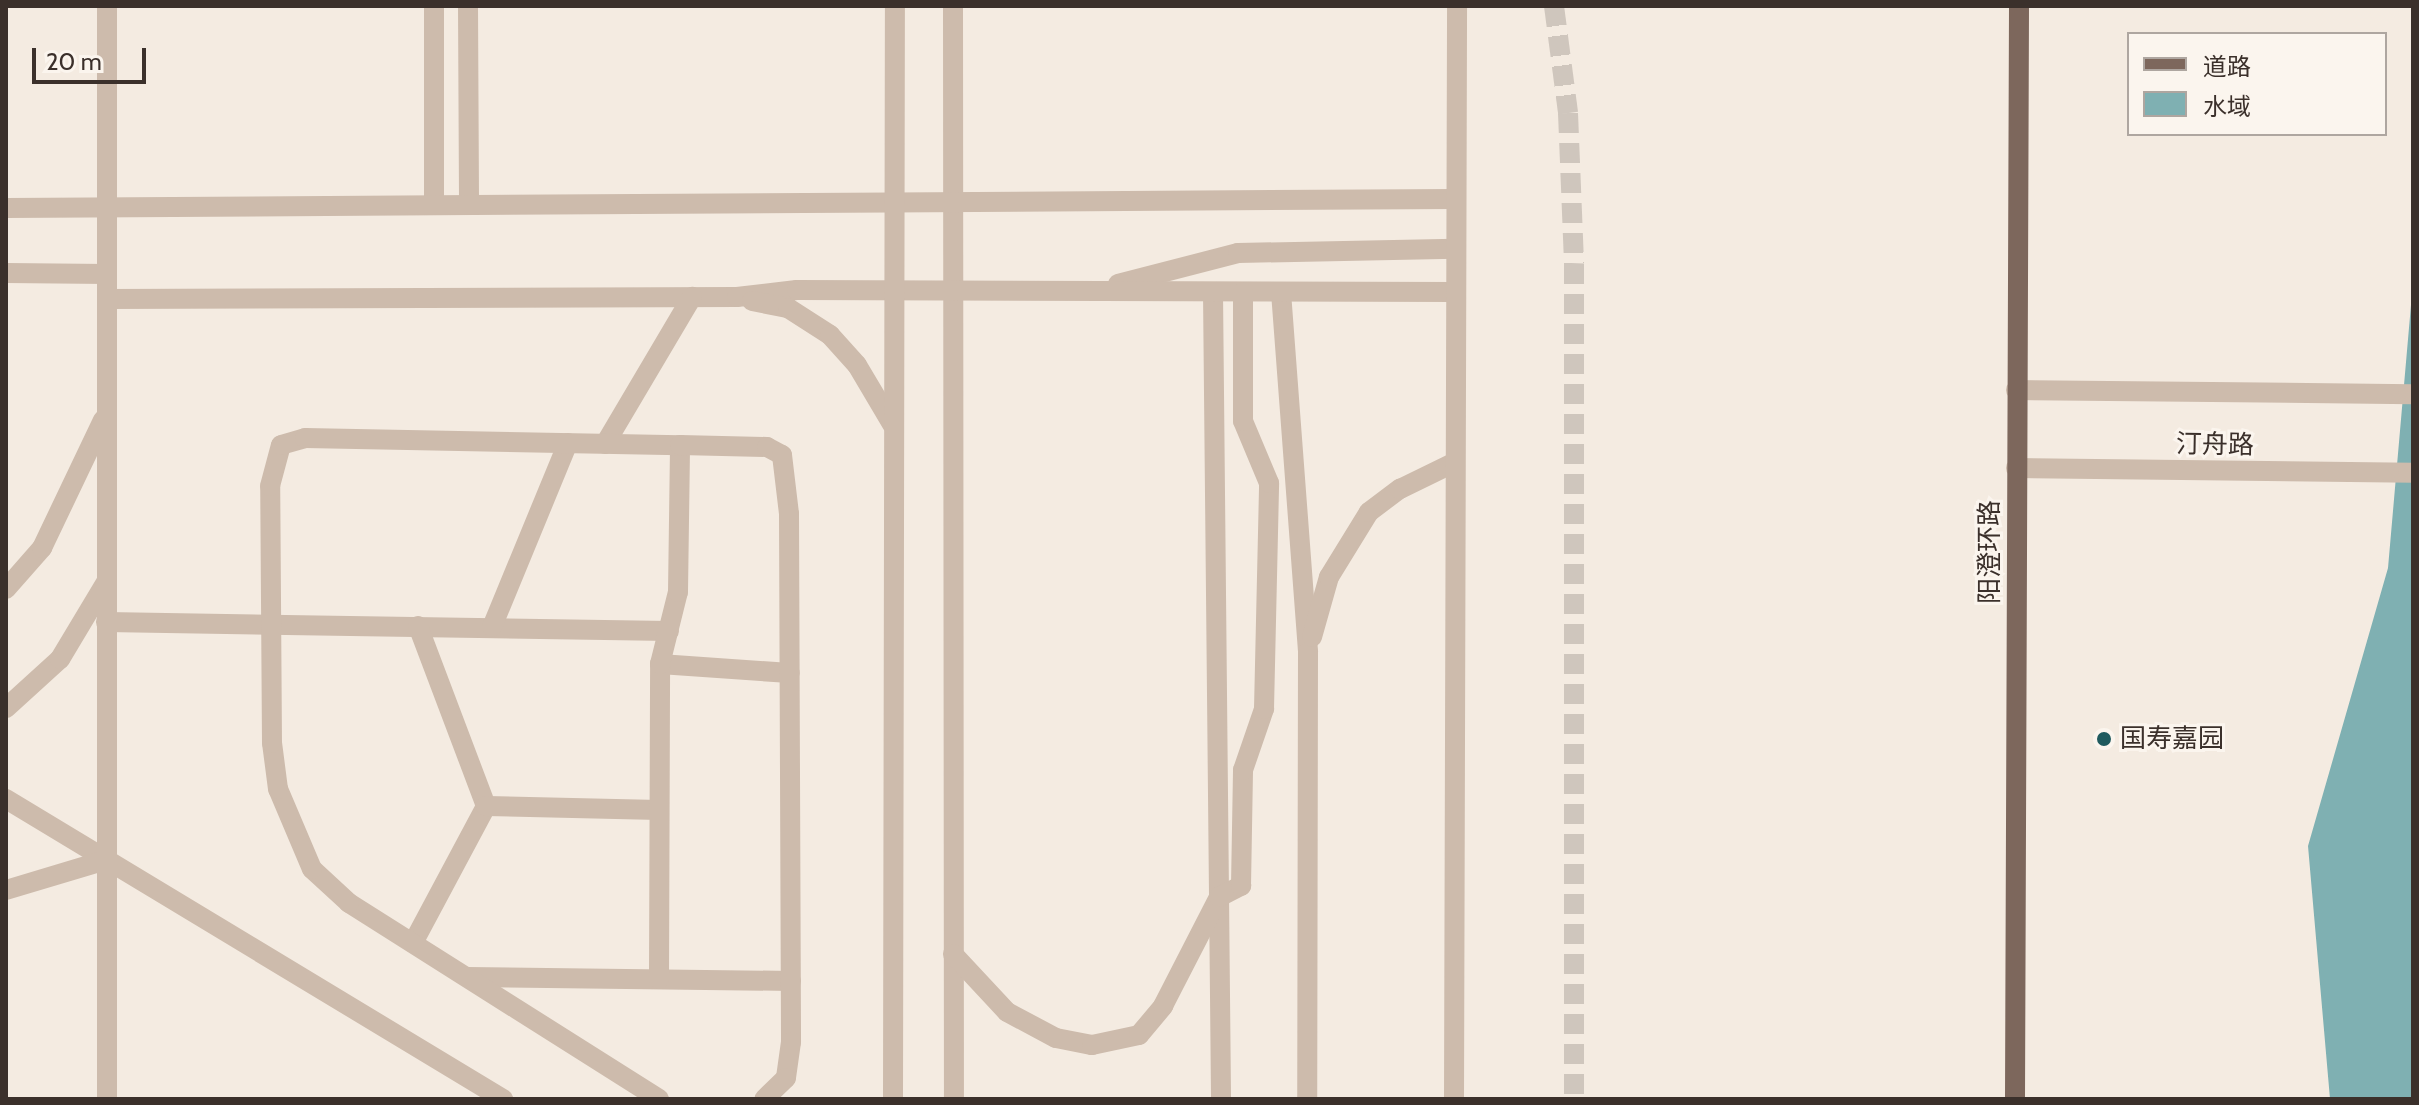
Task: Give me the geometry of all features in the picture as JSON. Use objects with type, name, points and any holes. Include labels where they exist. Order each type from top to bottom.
[{"type":"main road","name":"阳澄环路","points":[[2015,1099],[2019,6]]},
{"type":"street","points":[[107,6],[107,1099]]},
{"type":"street","points":[[434,6],[434,205]]},
{"type":"street","points":[[468,6],[469,205]]},
{"type":"street","points":[[893,1099],[895,6]]},
{"type":"street","points":[[953,6],[954,1099]]},
{"type":"street","points":[[1454,1099],[1457,6]]},
{"type":"street","points":[[6,208],[1456,199]]},
{"type":"street","points":[[1087,292],[1238,253],[1455,249]]},
{"type":"street","points":[[6,273],[107,274]]},
{"type":"street","points":[[107,299],[737,297],[797,290],[1455,292]]},
{"type":"street","points":[[1213,292],[1221,1099]]},
{"type":"street","points":[[953,954],[1007,1012],[1056,1038],[1092,1045],[1139,1035],[1163,1006],[1219,897],[1241,886],[1243,770],[1264,709],[1269,483],[1243,421],[1243,292]]},
{"type":"street","points":[[1281,292],[1308,652],[1307,1099]]},
{"type":"street","points":[[605,444],[692,297]]},
{"type":"street","points":[[737,297],[788,308],[830,335],[857,365],[894,427]]},
{"type":"street","name":"汀舟路","points":[[2016,390],[2413,394]]},
{"type":"street","points":[[6,589],[42,548],[106,413]]},
{"type":"street","points":[[659,1099],[349,903],[312,869],[293,831],[278,789],[272,743],[270,486],[281,445],[305,438],[680,445],[767,447],[782,455],[788,472],[791,981],[786,1078],[764,1099]]},
{"type":"street","points":[[492,627],[568,443]]},
{"type":"street","points":[[659,979],[660,664],[678,592],[680,445]]},
{"type":"street","points":[[1308,652],[1329,577],[1369,512],[1400,489],[1455,462]]},
{"type":"street","name":"汀舟路","points":[[2016,468],[2413,473]]},
{"type":"street","points":[[6,708],[60,659],[106,582]]},
{"type":"street","points":[[106,622],[669,631]]},
{"type":"street","points":[[413,943],[486,806],[418,626]]},
{"type":"street","points":[[660,664],[790,673]]},
{"type":"street","points":[[6,799],[503,1099]]},
{"type":"street","points":[[486,806],[659,810]]},
{"type":"street","points":[[6,890],[106,860]]},
{"type":"street","points":[[465,977],[791,981]]},
{"type":"water","points":[[2413,282],[2413,1099],[2330,1099],[2308,846],[2388,568]]},
{"type":"tunnel","points":[[1554,6],[1568,113],[1574,264],[1574,1099]]},
{"type":"place","name":"国寿嘉园","points":[[2104,739]]}]
